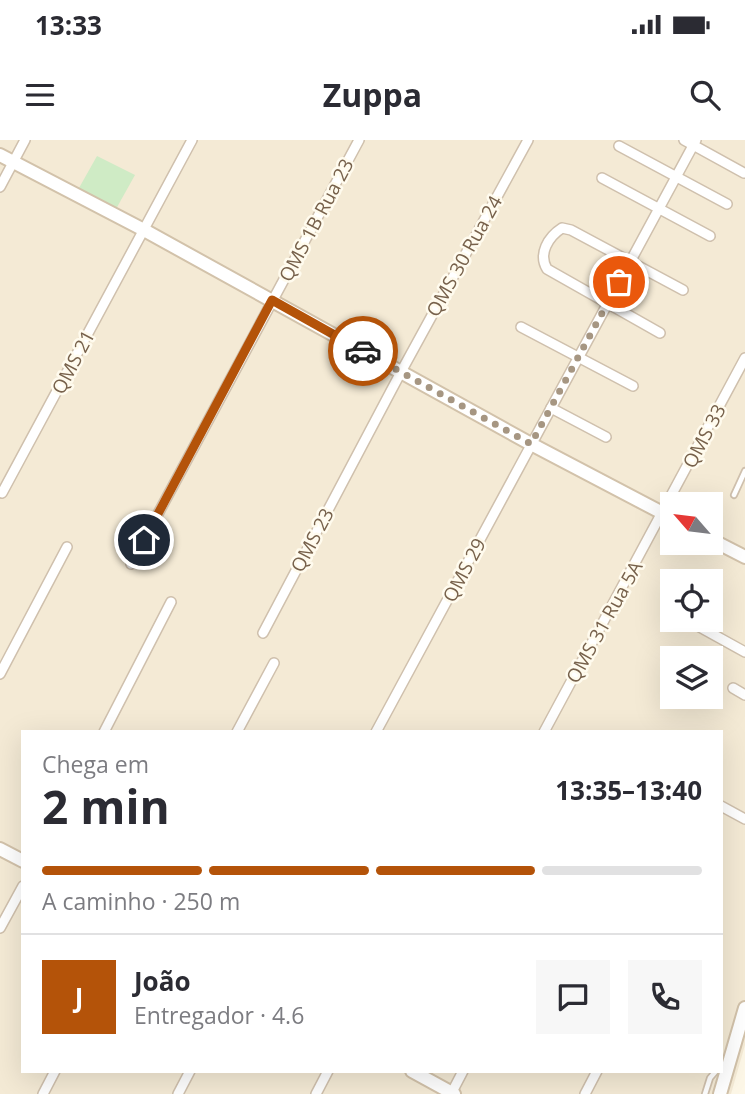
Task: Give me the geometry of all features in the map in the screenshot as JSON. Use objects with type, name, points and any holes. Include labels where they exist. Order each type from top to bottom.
[{"type":"street","points":[[0,187],[25,140]]},
{"type":"street","name":"QMS 21","points":[[2,493],[192,140]]},
{"type":"street","name":"QMS 1B Rua 23","points":[[131,564],[359,140]]},
{"type":"street","name":"QMS 30 Rua 24","points":[[401,372],[528,140]]},
{"type":"street","points":[[691,142],[744,173]]},
{"type":"street","name":"QMS 29","points":[[377,730],[659,209],[691,142]]},
{"type":"street","points":[[619,146],[727,204]]},
{"type":"street","points":[[0,155],[144,230],[531,444],[660,512]]},
{"type":"street","points":[[602,177],[710,236]]},
{"type":"street","points":[[660,333],[547,270],[542,261],[543,252],[555,233],[562,228],[571,230],[683,290]]},
{"type":"street","points":[[521,327],[633,386]]},
{"type":"street","name":"QMS 33","points":[[680,492],[745,358]]},
{"type":"street","name":"QMS 23","points":[[262,633],[401,372]]},
{"type":"street","points":[[551,408],[606,437]]},
{"type":"street","name":"QMS 31 Rua 5A","points":[[545,730],[660,530]]},
{"type":"street","points":[[723,546],[745,557]]},
{"type":"street","points":[[0,674],[67,547]]},
{"type":"street","points":[[105,730],[171,602]]},
{"type":"street","points":[[709,632],[745,652]]},
{"type":"street","points":[[238,730],[274,663]]},
{"type":"street","points":[[733,688],[745,695]]},
{"type":"street","points":[[723,807],[745,819]]},
{"type":"street","points":[[0,849],[21,860]]},
{"type":"street","points":[[0,928],[21,890]]},
{"type":"street","points":[[720,1094],[725,1064],[745,1008]]},
{"type":"street","points":[[43,1094],[54,1073]]},
{"type":"street","points":[[178,1094],[189,1073]]},
{"type":"street","points":[[316,1094],[327,1073]]},
{"type":"street","points":[[415,1073],[452,1094],[462,1073]]},
{"type":"street","points":[[584,1094],[596,1073]]},
{"type":"lane","points":[[734,495],[745,471]]},
{"type":"lane","points":[[705,1094],[714,1073]]},
{"type":"shaded area","points":[[0,140],[745,140],[745,1045],[731,1094],[0,1094]]},
{"type":"green space","points":[[97,156],[135,175],[116,209],[79,188]]},
{"type":"way so far","points":[[363,351],[531,444],[619,282]]},
{"type":"route","points":[[144,540],[272,300],[363,351]]}]
